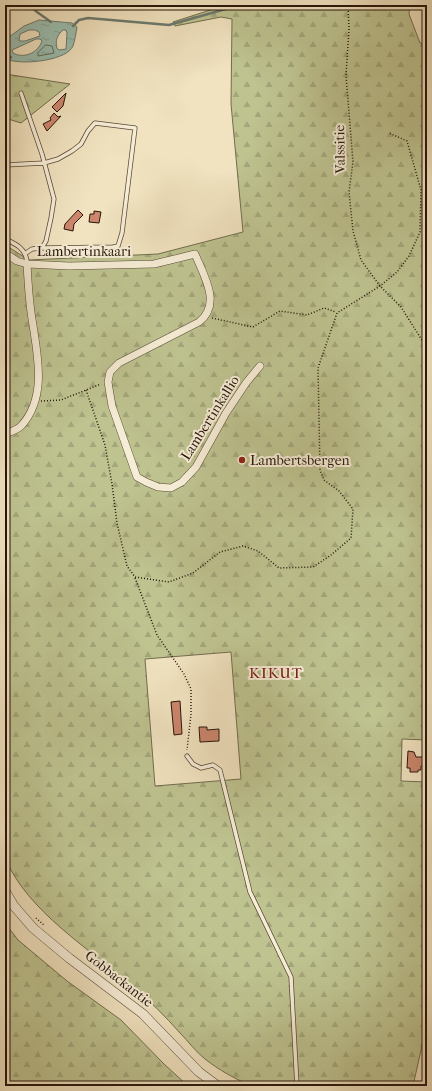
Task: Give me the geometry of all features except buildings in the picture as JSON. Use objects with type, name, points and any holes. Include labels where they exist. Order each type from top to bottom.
[{"type":"street","points":[[5,253],[17,261],[26,263]]},
{"type":"street","name":"Lambertinkaari","points":[[5,448],[5,434],[22,425],[35,402],[38,388],[38,373],[26,263],[69,266],[154,264],[195,254],[211,295],[210,306],[206,317]]},
{"type":"street","points":[[108,382],[110,372],[119,362],[199,322],[206,317]]},
{"type":"street","name":"Lambertinkallio","points":[[108,382],[112,406],[137,477],[158,487],[171,488],[182,482],[196,467],[226,412],[260,366]]},
{"type":"street","name":"Gobbackantie","points":[[5,891],[14,906],[34,928],[69,958],[143,1014],[199,1072],[218,1086]]},
{"type":"lane","points":[[21,93],[54,199],[46,241],[42,248]]},
{"type":"lane","points":[[5,165],[44,164],[72,152],[81,144],[88,131],[95,123],[135,128],[122,233],[118,246],[42,248],[32,249],[26,253]]},
{"type":"lane","points":[[5,239],[19,246],[26,253],[26,263]]},
{"type":"lane","points":[[187,756],[193,764],[201,768],[213,765],[220,770],[250,892],[291,977],[297,1086]]},
{"type":"path","name":"Valssitie","points":[[348,5],[349,29],[346,75],[352,162],[349,192],[353,232],[361,260],[380,286],[401,307],[427,348]]},
{"type":"path","points":[[135,577],[169,582],[193,573],[220,552],[243,546],[258,551],[279,568],[313,567],[331,555],[351,538],[353,509],[339,491],[324,480],[320,470],[318,368],[337,313],[380,286],[397,272],[409,256],[420,232],[421,190],[407,141],[389,133]]},
{"type":"path","points":[[206,317],[253,327],[280,311],[307,315],[324,308],[337,313]]},
{"type":"path","points":[[35,402],[61,400],[108,382]]},
{"type":"path","points":[[86,390],[105,446],[117,523],[127,566],[135,577],[157,635],[184,674],[191,689],[191,714],[187,756]]},
{"type":"green space","points":[[226,5],[410,5],[409,14],[420,43],[427,45],[427,740],[402,739],[401,781],[427,782],[427,1023],[413,1086],[252,1086],[227,1074],[195,1050],[163,1014],[145,997],[61,928],[44,912],[28,895],[15,877],[5,858],[5,245],[29,260],[158,254],[243,232],[231,104],[232,19],[221,17],[175,26],[173,22]],"holes":[[[231,652],[241,779],[155,786],[145,659]]]},
{"type":"green space","points":[[5,74],[70,84],[21,123],[5,118]]},
{"type":"green space","points":[[5,923],[18,940],[67,981],[121,1020],[188,1086],[5,1086]]},
{"type":"water","points":[[39,20],[72,23],[77,27],[73,46],[63,55],[46,60],[28,62],[11,61],[5,59],[5,40],[24,26]],"holes":[[[29,30],[39,32],[40,36],[25,41],[19,41],[20,34]],[[66,30],[67,33],[66,49],[59,50],[57,48],[56,41],[61,32]],[[36,39],[40,39],[42,41],[37,49],[30,54],[17,55],[13,53],[12,50]]]},
{"type":"waterway","points":[[30,5],[51,22]]},
{"type":"waterway","points":[[73,26],[79,20],[88,18],[169,25],[240,5]]},
{"type":"waterway","points":[[5,64],[11,57]]},
{"type":"place","name":"Lambertsbergen","points":[[242,460]]},
{"type":"district","name":"KIKUT","points":[[276,673]]}]
